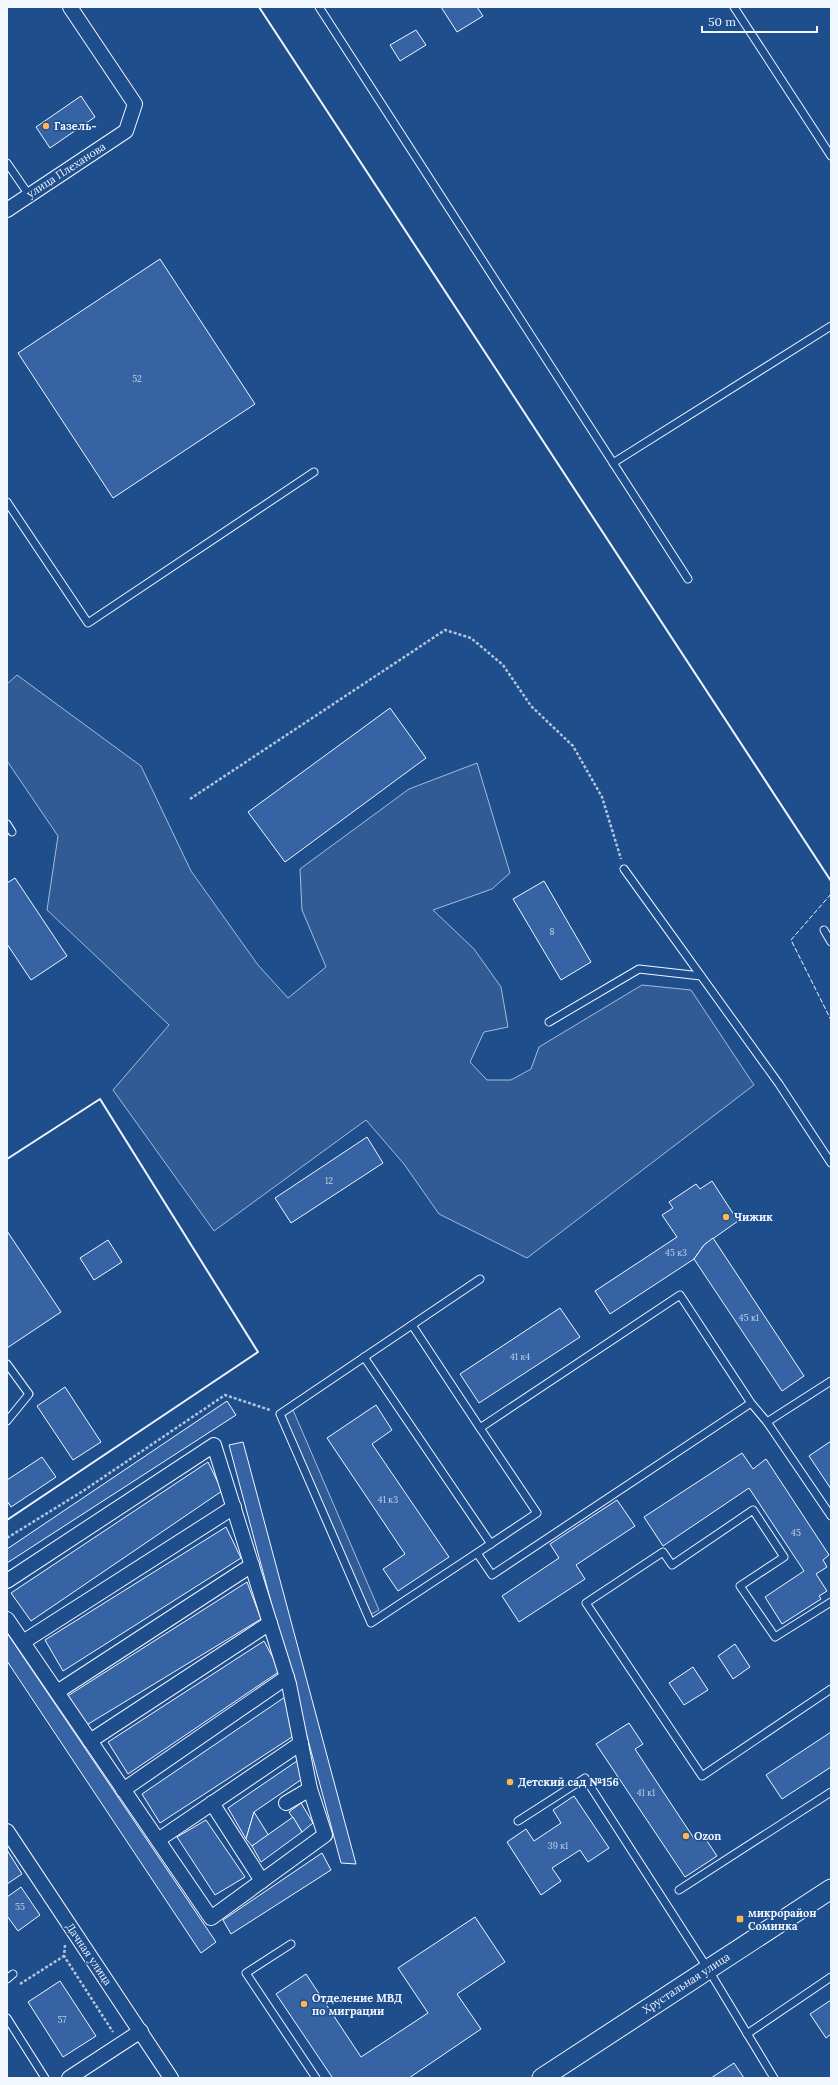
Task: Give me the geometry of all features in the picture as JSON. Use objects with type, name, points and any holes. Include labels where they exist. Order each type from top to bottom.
[{"type":"street","name":"улица Плеханова","points":[[7,210],[126,131],[134,104],[70,7]]},
{"type":"street","points":[[7,1581],[214,1445],[287,1677],[310,1789],[325,1835],[211,1918],[7,1619]]},
{"type":"street","points":[[23,1642],[234,1507]]},
{"type":"street","points":[[57,1692],[252,1565]]},
{"type":"street","points":[[90,1741],[270,1623]]},
{"type":"street","points":[[123,1790],[287,1677]]},
{"type":"street","points":[[158,1840],[301,1743]]},
{"type":"street","points":[[286,1803],[310,1789]]},
{"type":"street","points":[[212,1803],[262,1881]]},
{"type":"street","name":"Дачная улица","points":[[7,1831],[171,2078]]},
{"type":"street","name":"Хрустальная улица","points":[[542,2078],[831,1889]]},
{"type":"street","points":[[69,2078],[141,2031]]},
{"type":"lane","points":[[319,7],[688,579]]},
{"type":"lane","points":[[734,7],[831,156]]},
{"type":"lane","points":[[7,163],[29,195]]},
{"type":"lane","points":[[613,463],[831,326]]},
{"type":"lane","points":[[7,502],[88,623],[314,472]]},
{"type":"lane","points":[[7,824],[12,832]]},
{"type":"lane","points":[[624,869],[779,1084],[831,1163]]},
{"type":"lane","points":[[824,930],[831,942]]},
{"type":"lane","points":[[549,1022],[639,969],[701,976]]},
{"type":"lane","points":[[412,1325],[537,1513],[371,1623],[280,1414],[480,1279]]},
{"type":"lane","points":[[480,1428],[680,1295],[751,1403],[767,1422],[831,1516]]},
{"type":"lane","points":[[364,1357],[491,1544]]},
{"type":"lane","points":[[7,1364],[29,1394],[7,1421]]},
{"type":"lane","points":[[767,1422],[831,1381]]},
{"type":"lane","points":[[477,1553],[492,1575],[751,1403]]},
{"type":"lane","points":[[831,1602],[775,1638],[740,1586],[784,1557],[753,1510],[672,1565],[663,1552],[586,1603],[702,1776],[831,1689]]},
{"type":"lane","points":[[518,1822],[585,1778],[708,1969],[774,2078]]},
{"type":"lane","points":[[679,1890],[831,1792]]},
{"type":"lane","points":[[290,1944],[246,1973],[316,2078]]},
{"type":"lane","points":[[747,2034],[831,1977]]},
{"type":"lane","points":[[7,2018],[45,2078]]},
{"type":"path","points":[[190,799],[445,630],[471,638],[502,665],[531,706],[573,746],[602,797],[624,869]]},
{"type":"path","points":[[7,1538],[83,1491],[226,1395],[280,1414]]},
{"type":"path","points":[[69,1923],[64,1956],[121,2044]]},
{"type":"path","points":[[13,1988],[64,1956]]},
{"type":"shaded area","points":[[17,675],[141,766],[191,871],[258,965],[288,998],[326,967],[302,910],[300,869],[409,789],[477,763],[510,873],[492,889],[433,910],[474,949],[501,987],[508,1027],[484,1032],[470,1062],[487,1080],[511,1080],[531,1069],[539,1047],[642,985],[691,990],[754,1085],[527,1258],[439,1214],[404,1164],[366,1120],[214,1231],[113,1090],[169,1025],[47,910],[58,836],[7,761],[7,684]]},
{"type":"shaded area","points":[[293,1410],[379,1610],[368,1616],[282,1417]]},
{"type":"building","points":[[441,7],[477,7],[483,16],[457,32]]},
{"type":"building","points":[[416,30],[426,45],[400,61],[390,45]]},
{"type":"building","points":[[81,96],[95,117],[50,148],[36,127]]},
{"type":"building","points":[[160,259],[255,404],[113,498],[18,353]]},
{"type":"building","points":[[390,708],[426,758],[285,862],[248,812]]},
{"type":"building","points":[[15,878],[67,956],[31,980],[7,944],[7,883]]},
{"type":"building","points":[[544,881],[591,962],[561,980],[513,899]]},
{"type":"building","points":[[367,1137],[383,1163],[291,1223],[275,1198]]},
{"type":"building","points":[[712,1181],[738,1221],[704,1245],[694,1259],[610,1314],[595,1291],[677,1237],[662,1215],[673,1208],[669,1202],[696,1184],[700,1189]]},
{"type":"building","points":[[7,1231],[61,1312],[7,1348]]},
{"type":"building","points":[[713,1238],[804,1376],[782,1391],[694,1259],[704,1245]]},
{"type":"building","points":[[108,1240],[122,1262],[94,1280],[80,1258]]},
{"type":"building","points":[[560,1308],[580,1337],[479,1403],[460,1374]]},
{"type":"building","points":[[65,1387],[101,1442],[73,1460],[37,1406]]},
{"type":"building","points":[[227,1401],[236,1415],[7,1563],[7,1549]]},
{"type":"building","points":[[376,1405],[392,1430],[372,1444],[449,1557],[398,1591],[383,1569],[405,1554],[327,1438]]},
{"type":"building","points":[[831,1441],[831,1489],[809,1456]]},
{"type":"building","points":[[243,1442],[356,1864],[341,1863],[229,1445]]},
{"type":"building","points":[[742,1453],[753,1469],[766,1459],[829,1555],[823,1560],[827,1567],[816,1574],[827,1591],[819,1596],[821,1599],[782,1624],[765,1597],[804,1571],[749,1488],[663,1546],[644,1517]]},
{"type":"building","points":[[42,1457],[56,1477],[11,1507],[7,1501],[7,1480]]},
{"type":"building","points":[[208,1462],[222,1491],[31,1621],[11,1593]]},
{"type":"building","points":[[617,1500],[635,1526],[576,1565],[585,1579],[519,1622],[502,1596],[559,1558],[550,1544]]},
{"type":"building","points":[[226,1527],[241,1558],[63,1671],[45,1640]]},
{"type":"building","points":[[247,1582],[261,1619],[85,1726],[66,1697]]},
{"type":"building","points":[[7,1633],[216,1942],[201,1953],[7,1661]]},
{"type":"building","points":[[264,1641],[280,1671],[128,1774],[108,1742]]},
{"type":"building","points":[[735,1644],[750,1667],[733,1679],[718,1656]]},
{"type":"building","points":[[693,1667],[708,1690],[684,1705],[669,1683]]},
{"type":"building","points":[[285,1697],[295,1735],[160,1823],[142,1794]]},
{"type":"building","points":[[629,1723],[643,1744],[635,1749],[695,1840],[703,1835],[717,1856],[685,1877],[596,1744]]},
{"type":"building","points":[[831,1732],[831,1767],[782,1799],[766,1775]]},
{"type":"building","points":[[297,1761],[305,1777],[254,1812],[246,1839],[228,1808]]},
{"type":"building","points":[[574,1796],[609,1848],[588,1862],[580,1850],[552,1868],[561,1881],[541,1895],[507,1842],[526,1829],[534,1841],[561,1823],[553,1810]]},
{"type":"building","points":[[301,1803],[313,1823],[302,1832],[289,1812]]},
{"type":"building","points":[[254,1812],[269,1836],[252,1846],[246,1839]]},
{"type":"building","points":[[293,1817],[302,1832],[261,1862],[252,1846]]},
{"type":"building","points":[[206,1820],[245,1877],[215,1895],[177,1837]]},
{"type":"building","points":[[7,1850],[22,1874],[7,1884]]},
{"type":"building","points":[[322,1853],[331,1870],[231,1934],[223,1920]]},
{"type":"building","points":[[21,1887],[40,1915],[18,1931],[7,1916],[7,1897]]},
{"type":"building","name":"Отделение МВД по миграции","points":[[475,1917],[505,1962],[457,1994],[481,2029],[409,2078],[330,2078],[332,2077],[276,1994],[306,1974],[361,2057],[428,2013],[398,1968]]},
{"type":"building","points":[[60,1981],[96,2036],[63,2057],[28,2002]]},
{"type":"building","points":[[831,2000],[831,2034],[826,2038],[810,2014]]},
{"type":"building","points":[[734,2063],[744,2078],[711,2078]]},
{"type":"fence","points":[[831,894],[791,940],[831,1020]]},
{"type":"wall","points":[[259,7],[831,881]]},
{"type":"wall","points":[[7,1159],[100,1099],[258,1352],[7,1520]]},
{"type":"place","name":"Газель-","points":[[46,126]]},
{"type":"place","name":"Чижик","points":[[726,1217]]},
{"type":"place","name":"Детский сад №156","points":[[510,1782]]},
{"type":"place","name":"Ozon","points":[[686,1836]]},
{"type":"place","name":"микрорайон Соминка","points":[[740,1919]]},
{"type":"place","name":"Отделение МВД по миграции","points":[[304,2004]]}]
